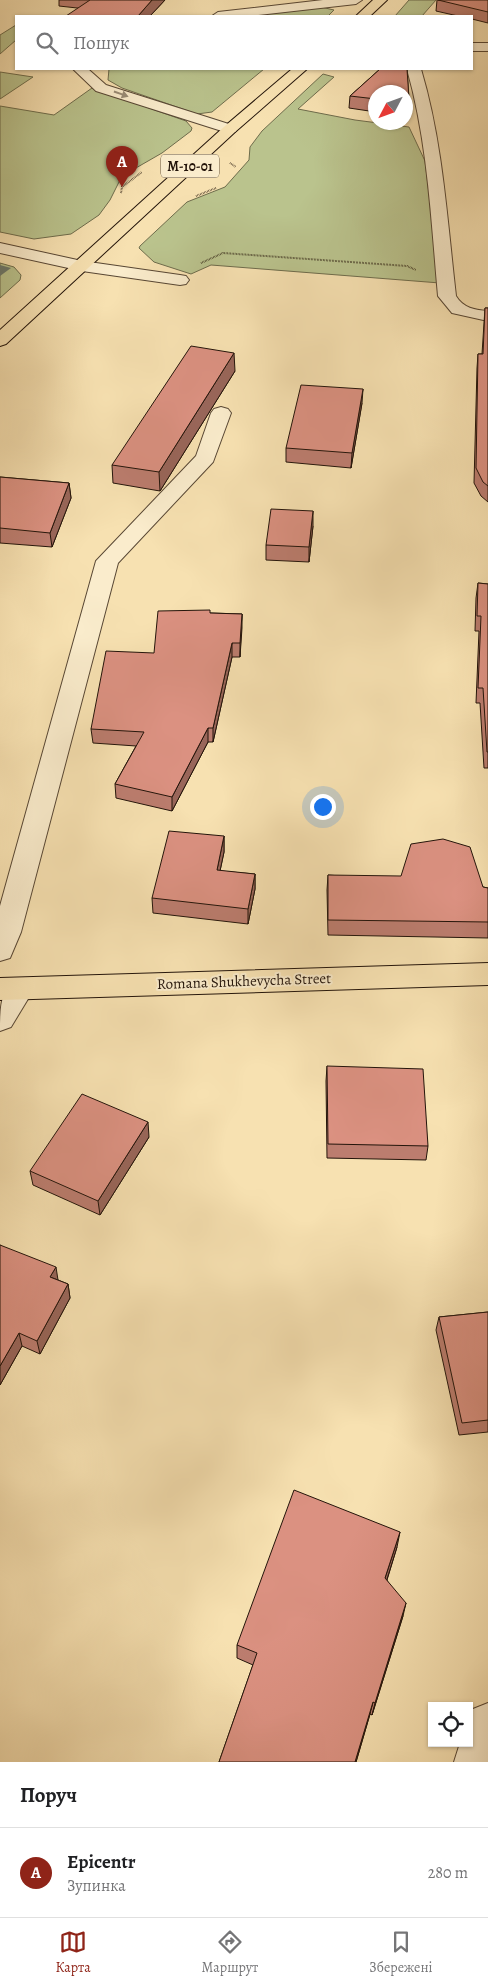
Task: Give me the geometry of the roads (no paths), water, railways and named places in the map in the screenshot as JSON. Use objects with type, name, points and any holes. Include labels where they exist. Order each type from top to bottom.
[{"type":"main road","points":[[363,15],[381,0]]},
{"type":"main road","name":"М-10-01","points":[[0,340],[230,129],[299,70]]},
{"type":"main road","name":"Romana Shukhevycha Street","points":[[10,989],[488,974]]},
{"type":"street","points":[[219,14],[356,0]]},
{"type":"street","points":[[81,70],[101,88],[230,129]]},
{"type":"street","points":[[414,70],[421,89],[429,133],[447,296],[453,305],[469,313],[488,316]]},
{"type":"street","points":[[0,248],[82,266],[180,280]]},
{"type":"street","points":[[2,937],[106,560],[206,458],[221,413]]},
{"type":"street","points":[[0,1019],[10,989]]},
{"type":"street","points":[[475,1762],[488,1724]]},
{"type":"waterway","points":[[0,267],[7,268],[0,274]]},
{"type":"place","name":"Epicentr","points":[[122,187]]}]
